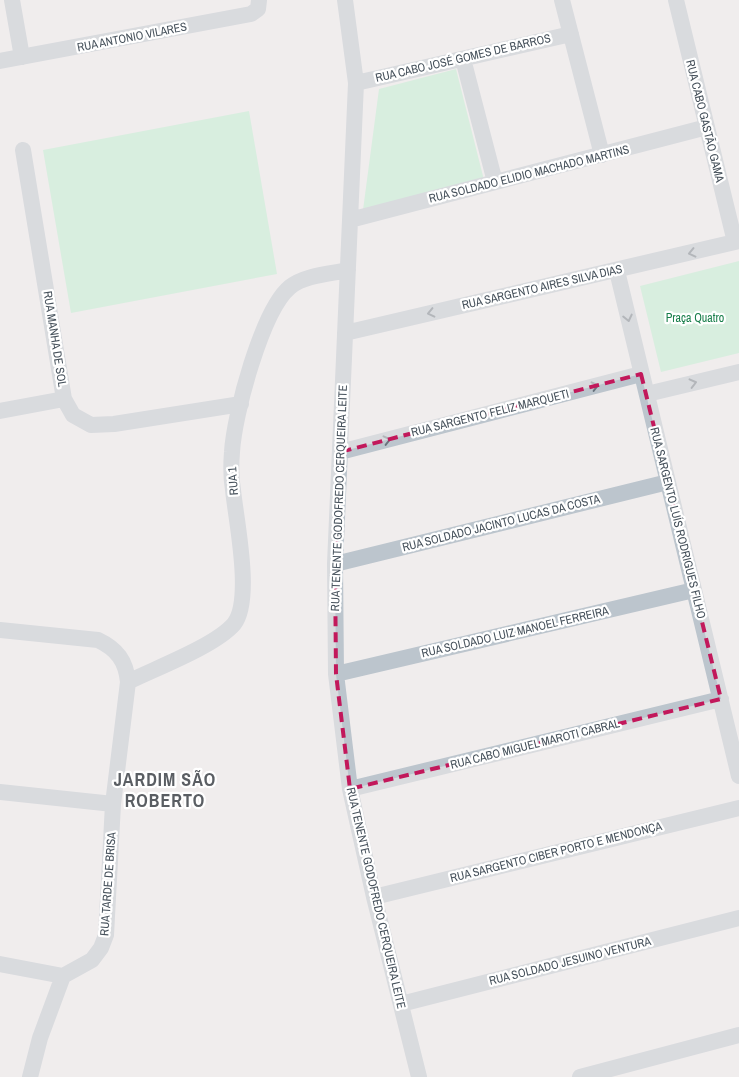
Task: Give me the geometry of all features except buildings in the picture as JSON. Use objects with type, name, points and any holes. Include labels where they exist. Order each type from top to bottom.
[{"type":"street","points":[[12,0],[22,58]]},
{"type":"street","name":"RUA TENENTE GODOFREDO CERQUEIRA LEITE","points":[[345,0],[356,83],[335,564],[336,674],[350,789],[374,897],[419,1077]]},
{"type":"street","points":[[562,0],[602,155]]},
{"type":"street","name":"RUA CABO GASTÃO GAMA","points":[[678,1],[707,127],[737,242]]},
{"type":"street","name":"RUA ANTONIO VILARES","points":[[0,61],[251,14],[259,2]]},
{"type":"street","name":"RUA CABO JOSÉ GOMES DE BARROS","points":[[356,83],[571,34]]},
{"type":"street","points":[[463,59],[495,182]]},
{"type":"street","name":"RUA SOLDADO ELIDIO MACHADO MARTINS","points":[[350,220],[707,127]]},
{"type":"street","name":"RUA MANHA DE SOL","points":[[23,150],[64,399],[73,415],[90,426],[241,404]]},
{"type":"street","name":"RUA SARGENTO AIRES SILVA DIAS","points":[[345,332],[737,242]]},
{"type":"street","name":"RUA 1","points":[[128,682],[210,642],[234,624],[241,610],[243,592],[239,526],[233,490],[232,452],[241,404],[270,313],[290,287],[307,279],[348,270]]},
{"type":"street","name":"RUA SARGENTO LUÍS RODRIGUES FILHO","points":[[617,270],[739,776]]},
{"type":"street","points":[[647,394],[739,372]]},
{"type":"street","name":"RUA SARGENTO FELIZ MARQUETI","points":[[340,452],[641,374]]},
{"type":"street","points":[[0,411],[64,399]]},
{"type":"street","name":"RUA SOLDADO JACINTO LUCAS DA COSTA","points":[[335,564],[668,482]]},
{"type":"street","name":"RUA SOLDADO LUIZ MANOEL FERREIRA","points":[[336,674],[694,590]]},
{"type":"street","name":"RUA TARDE DE BRISA","points":[[0,630],[98,640],[111,646],[120,655],[127,671],[128,682],[113,804],[106,936],[101,948],[92,960],[63,976]]},
{"type":"street","name":"RUA CABO MIGUEL MAROTI CABRAL","points":[[350,789],[721,699]]},
{"type":"street","points":[[0,792],[113,804]]},
{"type":"street","name":"RUA SARGENTO CIBER PORTO E MENDONÇA","points":[[374,897],[739,808]]},
{"type":"street","name":"RUA SOLDADO JESUINO VENTURA","points":[[401,1004],[739,918]]},
{"type":"street","points":[[0,964],[63,976],[40,1038],[30,1077]]},
{"type":"street","points":[[580,1077],[737,1041]]},
{"type":"highlighted area","points":[[641,374],[721,699],[350,789],[336,674],[335,564],[340,452]]},
{"type":"green space","points":[[456,69],[484,180],[363,210],[379,89]]},
{"type":"green space","points":[[249,111],[277,274],[71,313],[43,150]]},
{"type":"green space","name":"Praça Quatro","points":[[739,261],[739,353],[661,372],[640,286]]},
{"type":"district","name":"JARDIM SÃO ROBERTO","points":[[165,790]]}]
